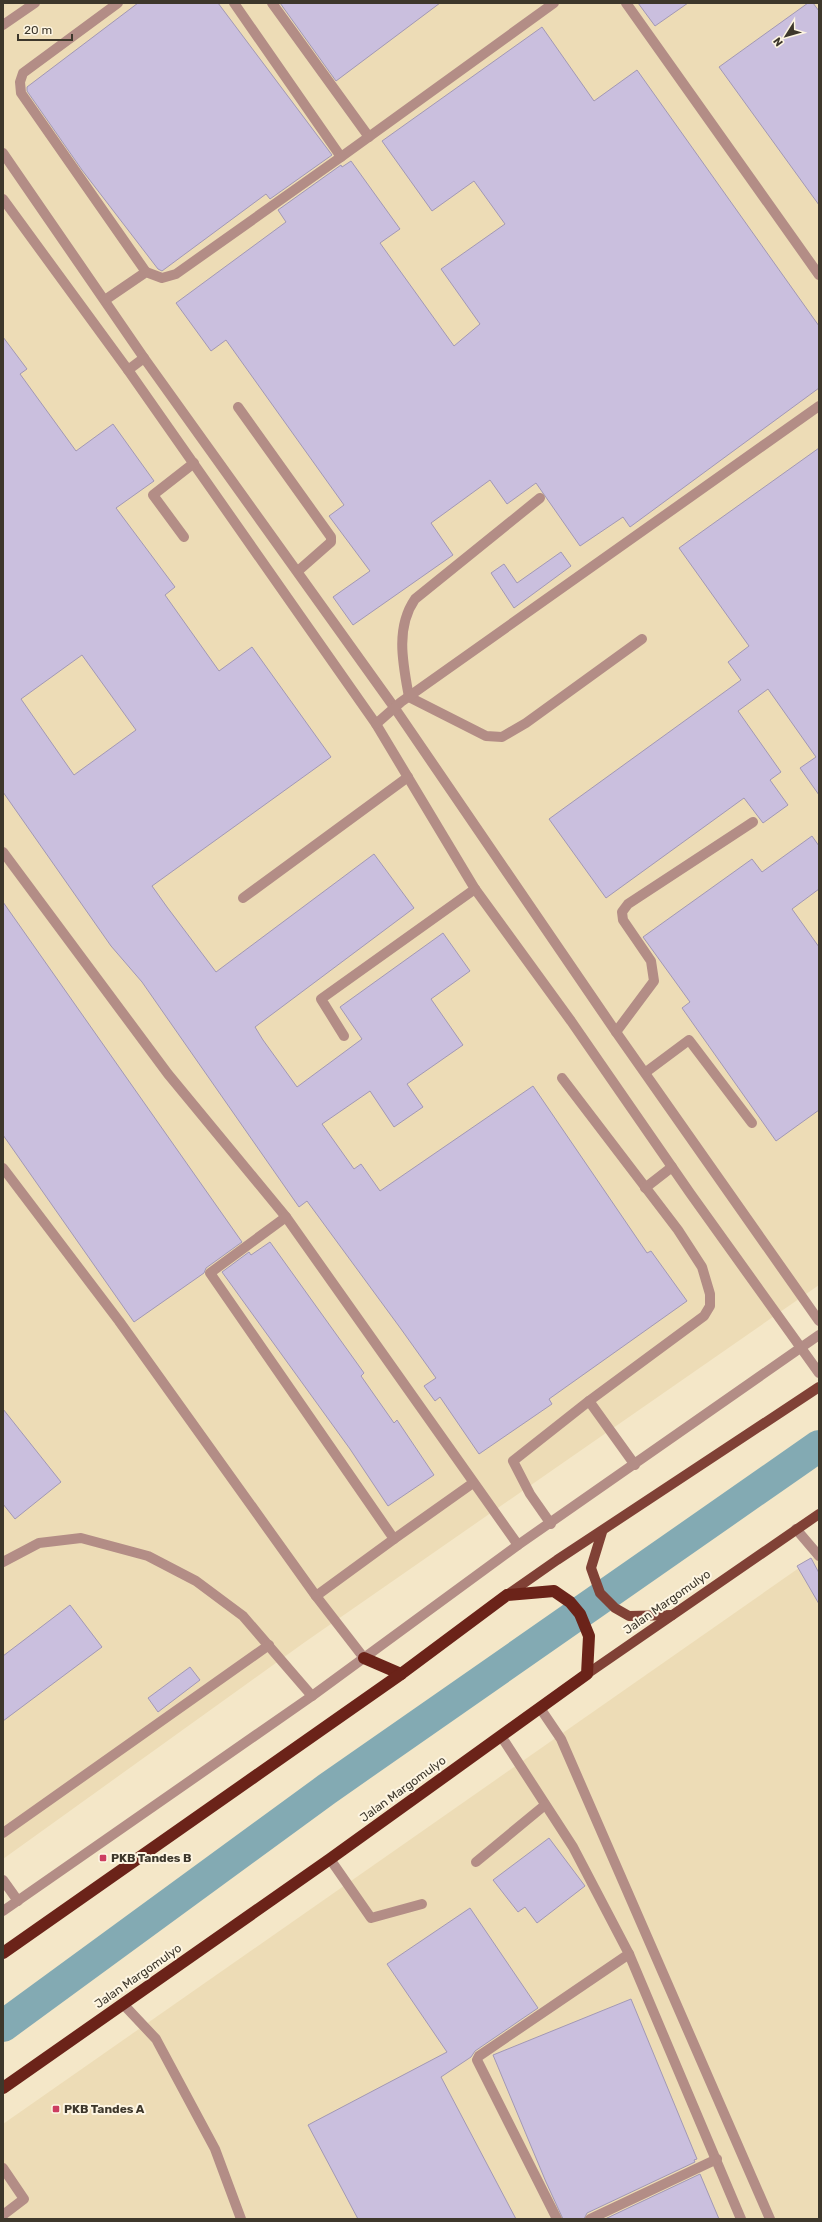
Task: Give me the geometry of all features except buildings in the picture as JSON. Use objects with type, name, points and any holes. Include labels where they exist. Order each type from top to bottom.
[{"type":"highway","points":[[3,1953],[401,1674],[507,1595],[554,1591],[570,1602],[580,1614],[590,1636],[588,1674]]},
{"type":"highway","points":[[364,1658],[401,1674]]},
{"type":"highway","name":"Jalan Margomulyo","points":[[3,2088],[330,1859],[588,1674]]},
{"type":"main road","points":[[507,1595],[819,1387]]},
{"type":"main road","name":"Jalan Margomulyo","points":[[588,1674],[819,1514]]},
{"type":"main road","points":[[602,1532],[591,1568],[600,1593],[615,1608],[629,1616],[672,1615]]},
{"type":"lane","points":[[3,25],[35,3]]},
{"type":"lane","points":[[118,3],[23,73],[20,82],[21,93],[146,272],[162,278],[176,274],[342,157],[554,3]]},
{"type":"lane","points":[[234,3],[342,157]]},
{"type":"lane","points":[[272,3],[369,137]]},
{"type":"lane","points":[[626,3],[815,262],[819,275]]},
{"type":"lane","points":[[3,153],[144,358],[298,571],[394,708],[616,1032],[646,1072],[819,1321]]},
{"type":"lane","points":[[3,199],[128,370],[376,724],[474,889],[571,1021],[672,1167],[819,1373]]},
{"type":"lane","points":[[105,300],[146,272]]},
{"type":"lane","points":[[128,370],[144,358]]},
{"type":"lane","points":[[376,724],[408,697],[819,406]]},
{"type":"lane","points":[[238,407],[331,536],[331,542],[298,571]]},
{"type":"lane","points":[[184,537],[153,494],[194,463]]},
{"type":"lane","points":[[408,697],[402,650],[408,610],[415,599],[540,498]]},
{"type":"lane","points":[[408,697],[486,736],[502,737],[526,723],[642,639]]},
{"type":"lane","points":[[243,898],[408,777]]},
{"type":"lane","points":[[616,1032],[654,981],[651,961],[623,920],[622,912],[628,904],[753,822]]},
{"type":"lane","points":[[3,852],[168,1074],[286,1217],[518,1545]]},
{"type":"lane","points":[[344,1036],[320,999],[474,889]]},
{"type":"lane","points":[[646,1072],[689,1040],[752,1123]]},
{"type":"lane","points":[[551,1524],[530,1494],[513,1461],[704,1316],[710,1306],[710,1294],[702,1267],[645,1188],[562,1078]]},
{"type":"lane","points":[[645,1188],[672,1167]]},
{"type":"lane","points":[[3,1168],[119,1321],[316,1596],[364,1658]]},
{"type":"lane","points":[[286,1217],[210,1273],[394,1539]]},
{"type":"lane","points":[[3,1911],[312,1696],[518,1545],[551,1524],[819,1335]]},
{"type":"lane","points":[[589,1402],[635,1465]]},
{"type":"lane","points":[[316,1596],[473,1483]]},
{"type":"lane","points":[[796,1529],[819,1556]]},
{"type":"lane","points":[[3,1562],[40,1544],[81,1538],[148,1556],[196,1581],[243,1616],[312,1696]]},
{"type":"lane","points":[[3,1833],[269,1646]]},
{"type":"lane","points":[[540,1708],[561,1739],[770,2219]]},
{"type":"lane","points":[[501,1736],[573,1847],[629,1954],[742,2219]]},
{"type":"lane","points":[[476,1862],[545,1805]]},
{"type":"lane","points":[[330,1859],[371,1918],[422,1904]]},
{"type":"lane","points":[[3,1880],[18,1901]]},
{"type":"lane","points":[[557,2219],[477,2060],[479,2056],[629,1954]]},
{"type":"lane","points":[[123,2004],[156,2040],[215,2149],[241,2219]]},
{"type":"lane","points":[[590,2219],[717,2158]]},
{"type":"lane","points":[[3,2168],[24,2199],[3,2215]]},
{"type":"shaded area","points":[[3,3],[819,3],[819,1285],[305,1642],[3,1859]]},
{"type":"shaded area","points":[[819,1554],[819,2219],[3,2219],[3,2124]]},
{"type":"waterway","points":[[3,2026],[327,1789],[819,1446]]},
{"type":"place","name":"PKB Tandes B","points":[[103,1858]]},
{"type":"place","name":"PKB Tandes A","points":[[56,2109]]}]
